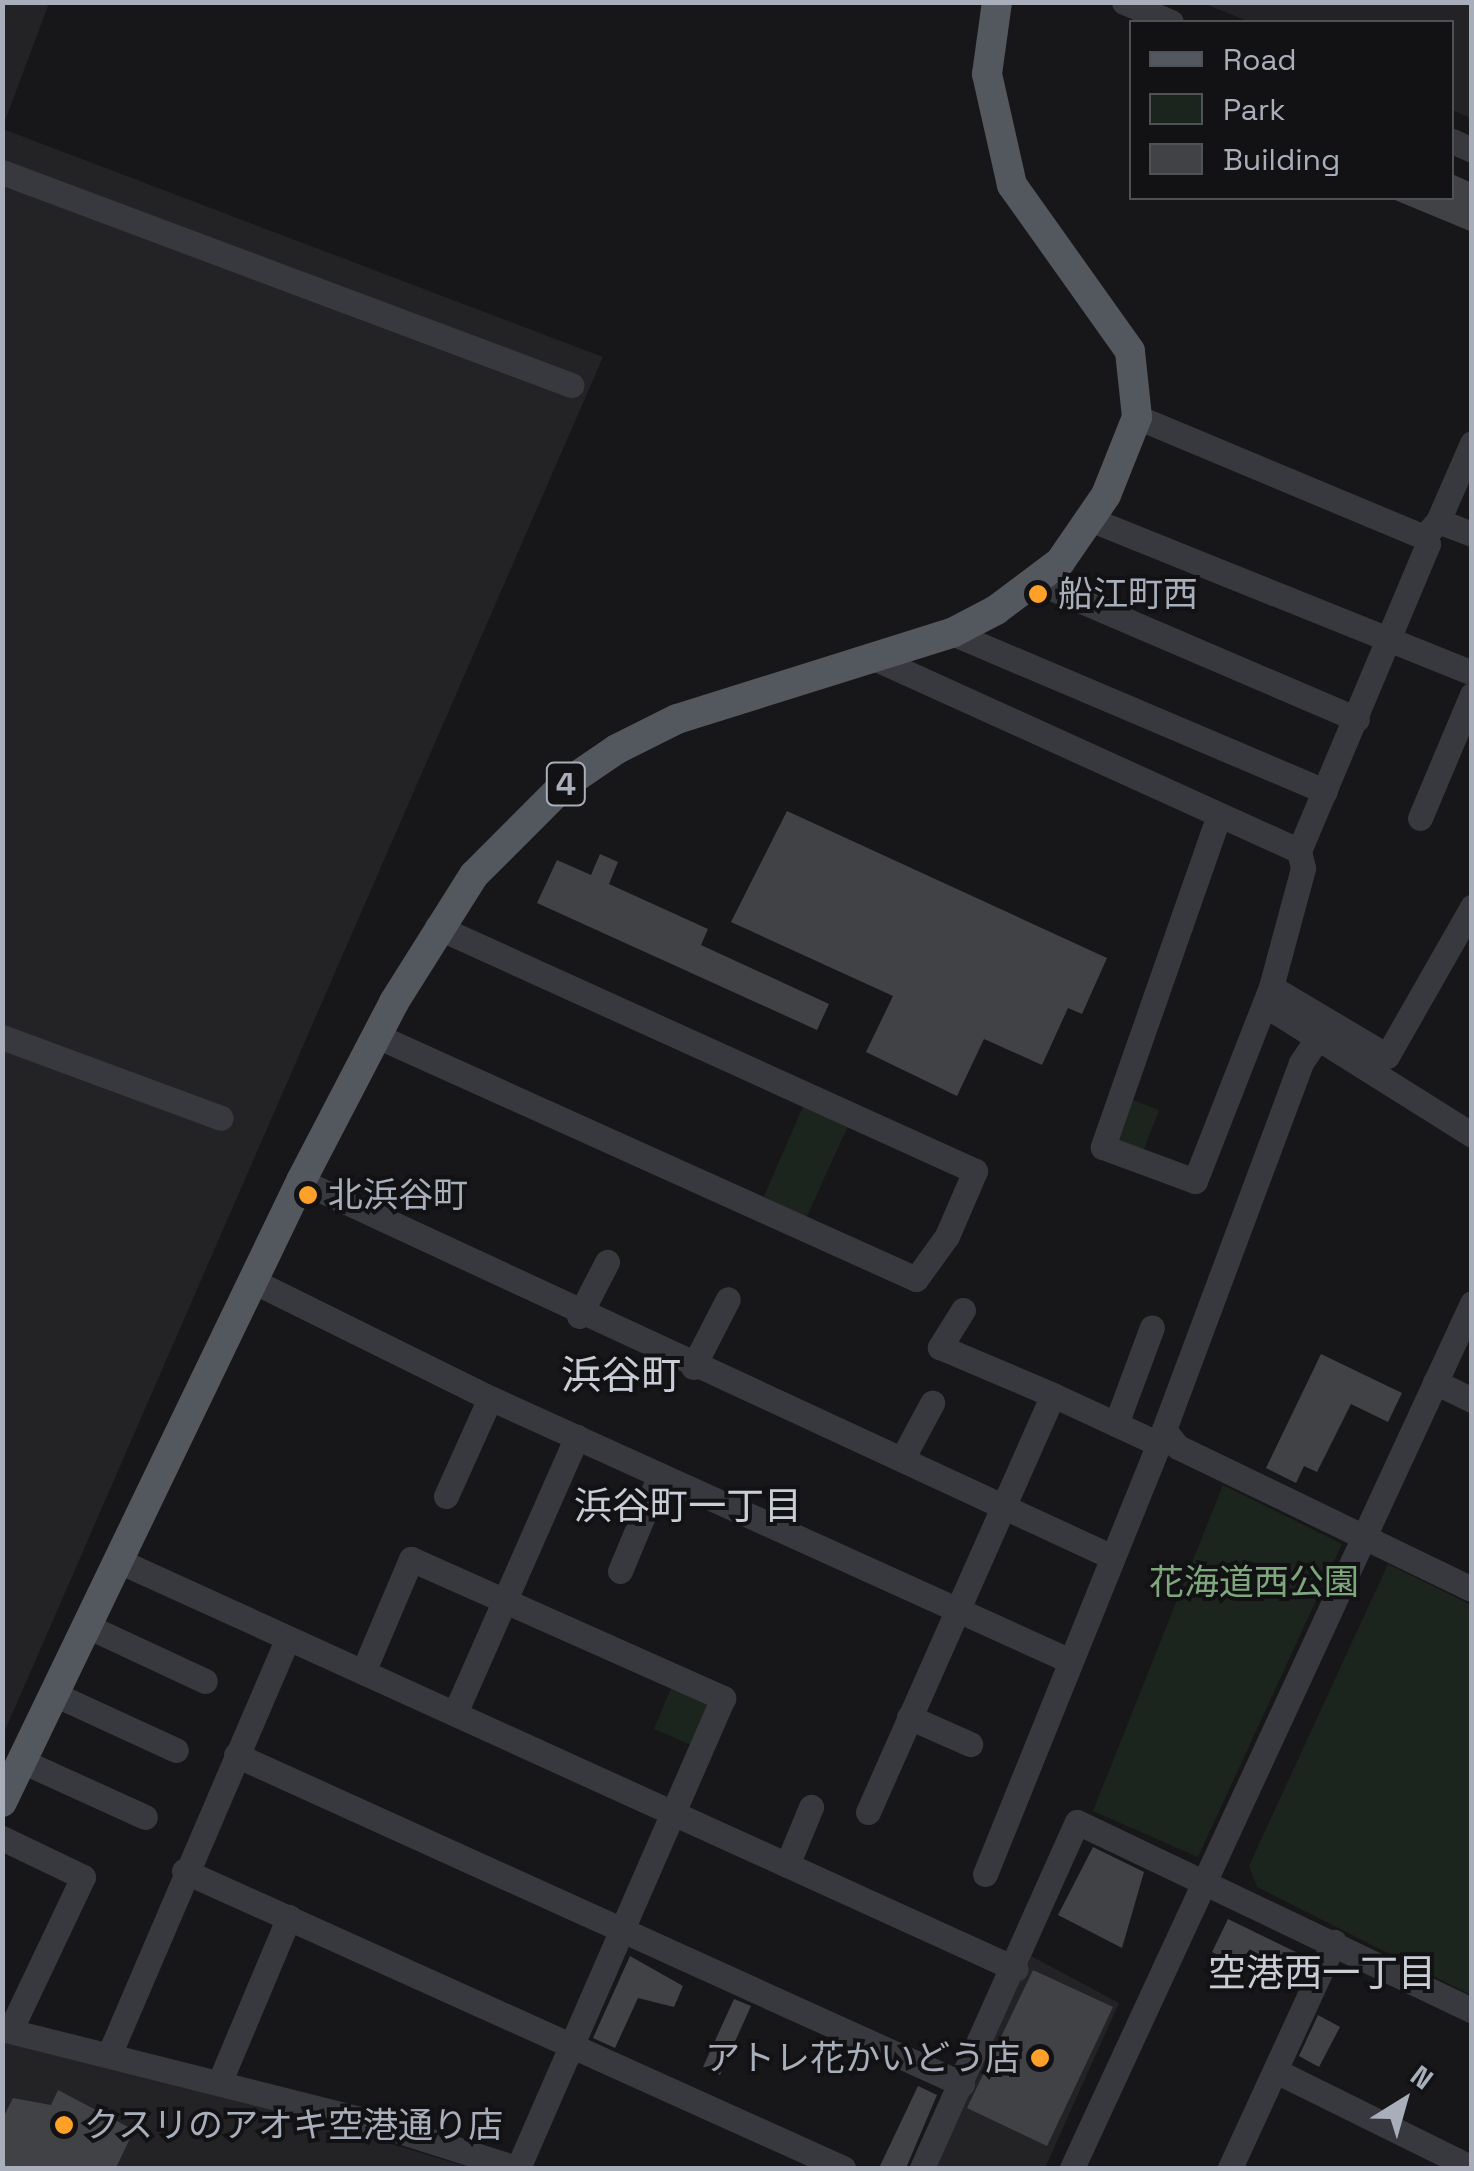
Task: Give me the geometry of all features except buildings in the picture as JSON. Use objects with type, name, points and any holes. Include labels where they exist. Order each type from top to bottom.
[{"type":"main road","name":"4","points":[[2,1802],[301,1181],[377,1036],[437,927],[518,826],[617,748],[677,719],[952,633],[1037,582],[1092,520],[1137,417],[1130,351],[1012,185],[987,74],[997,2]]},
{"type":"street","points":[[1124,2],[1167,20]]},
{"type":"street","points":[[2,172],[571,385]]},
{"type":"street","points":[[1137,417],[1431,529],[1472,534]]},
{"type":"street","points":[[1219,815],[1103,1148],[1195,1181],[1268,996],[1303,868],[1299,851],[1390,639],[1431,529],[1472,443]]},
{"type":"street","points":[[1092,520],[1472,673]]},
{"type":"street","points":[[1037,582],[1357,719]]},
{"type":"street","points":[[952,633],[1325,792]]},
{"type":"street","points":[[872,657],[1299,851]]},
{"type":"street","points":[[1420,818],[1472,694]]},
{"type":"street","points":[[1268,996],[1387,1056],[1472,907]]},
{"type":"street","points":[[377,1036],[916,1278],[947,1236],[975,1171],[437,927]]},
{"type":"street","points":[[1268,996],[1317,1039],[1472,1134]]},
{"type":"street","points":[[2,1037],[221,1118]]},
{"type":"street","points":[[985,1874],[1066,1659],[1162,1437],[1300,1063],[1317,1039]]},
{"type":"street","points":[[301,1181],[579,1316],[1110,1556]]},
{"type":"street","points":[[579,1316],[607,1262]]},
{"type":"street","points":[[253,1281],[490,1398],[1066,1659]]},
{"type":"street","points":[[693,1368],[728,1299]]},
{"type":"street","points":[[1072,2168],[1472,1303]]},
{"type":"street","points":[[963,1310],[940,1347],[1116,1424],[1162,1437],[1472,1590]]},
{"type":"street","points":[[1116,1424],[1152,1327]]},
{"type":"street","points":[[1435,1382],[1472,1400]]},
{"type":"street","points":[[868,1812],[953,1606],[1052,1395]]},
{"type":"street","points":[[446,1496],[490,1398]]},
{"type":"street","points":[[902,1459],[932,1403]]},
{"type":"street","points":[[454,1713],[576,1437]]},
{"type":"street","points":[[620,1571],[660,1475]]},
{"type":"street","points":[[2,1838],[83,1878],[6,2030],[220,2081],[517,2168],[626,1929],[723,1698],[411,1559],[363,1672]]},
{"type":"street","points":[[119,1561],[1016,1969]]},
{"type":"street","points":[[87,1626],[205,1681]]},
{"type":"street","points":[[109,2055],[184,1871],[287,1639]]},
{"type":"street","points":[[54,1694],[176,1750]]},
{"type":"street","points":[[909,1717],[970,1744]]},
{"type":"street","points":[[236,1755],[962,2084]]},
{"type":"street","points":[[22,1762],[146,1818]]},
{"type":"street","points":[[787,1865],[810,1807]]},
{"type":"street","points":[[922,2168],[1016,1969],[1077,1822],[1207,1879],[1472,2010]]},
{"type":"street","points":[[184,1871],[843,2168]]},
{"type":"street","points":[[220,2081],[289,1916]]},
{"type":"street","points":[[1230,2168],[1334,1942]]},
{"type":"street","points":[[1276,2070],[1472,2168]]},
{"type":"shaded area","points":[[2,3],[49,3],[3,126]]},
{"type":"shaded area","points":[[1203,3],[1471,3],[1471,118],[1454,111],[1454,20],[1245,20]]},
{"type":"shaded area","points":[[3,129],[603,357],[3,1735]]},
{"type":"shaded area","name":"アトレ花かいどう店","points":[[1031,1956],[1119,2003],[1045,2168],[933,2168]]},
{"type":"shaded area","points":[[2,2040],[305,2118],[471,2168],[3,2168]]},
{"type":"green space","points":[[808,1095],[853,1115],[802,1227],[759,1208]]},
{"type":"green space","points":[[1127,1098],[1159,1110],[1141,1157],[1110,1145]]},
{"type":"green space","name":"花海道西公園","points":[[1223,1485],[1342,1544],[1198,1857],[1093,1811]]},
{"type":"green space","points":[[1388,1564],[1471,1605],[1471,1995],[1257,1887],[1249,1866]]},
{"type":"green space","points":[[674,1681],[717,1699],[696,1747],[654,1729]]},
{"type":"place","name":"船江町西","points":[[1038,594]]},
{"type":"place","name":"北浜谷町","points":[[308,1195]]},
{"type":"place","name":"アトレ花かいどう店","points":[[1040,2058]]},
{"type":"place","name":"クスリのアオキ空港通り店","points":[[64,2125]]},
{"type":"district","name":"浜谷町","points":[[621,1376]]},
{"type":"district","name":"浜谷町一丁目","points":[[688,1507]]},
{"type":"district","name":"空港西一丁目","points":[[1322,1974]]}]
